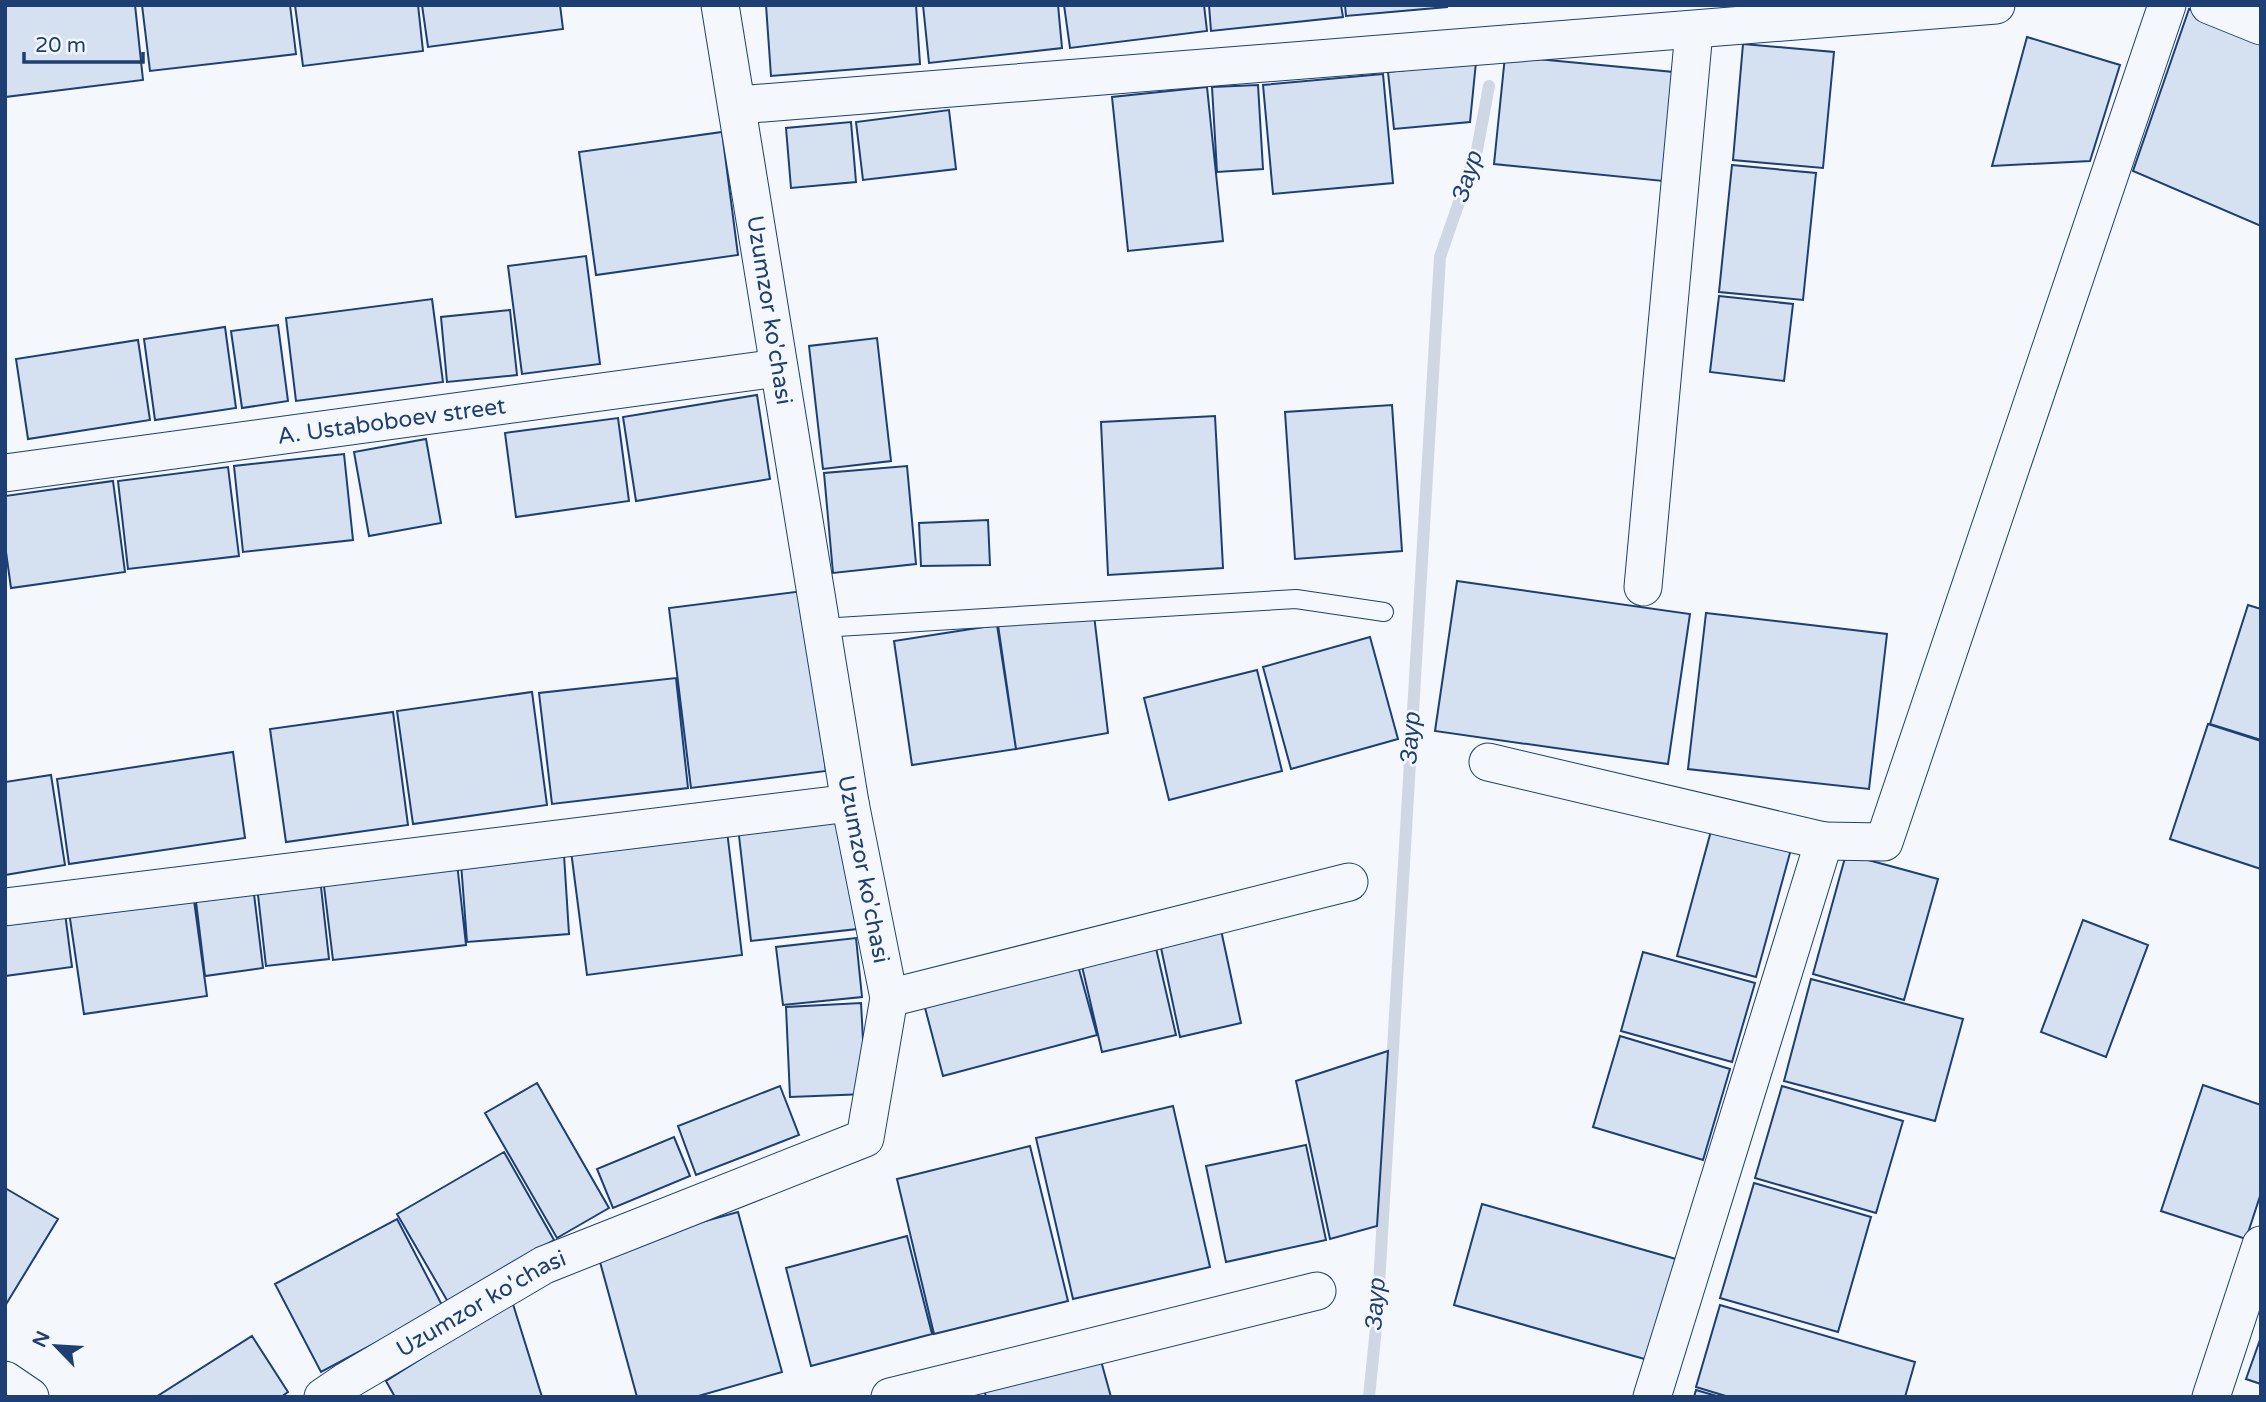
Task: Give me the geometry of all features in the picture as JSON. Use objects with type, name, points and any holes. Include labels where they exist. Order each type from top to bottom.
[{"type":"street","name":"Uzumzor ko'chasi","points":[[341,1392],[544,1265],[865,1138],[889,998],[850,803],[720,5]]},
{"type":"street","points":[[738,105],[1996,5]]},
{"type":"street","points":[[1488,762],[1824,841],[1884,842],[2167,5]]},
{"type":"street","points":[[2209,5],[2261,26]]},
{"type":"street","points":[[1643,587],[1694,31]]},
{"type":"street","name":"A. Ustaboboev street","points":[[5,473],[778,368]]},
{"type":"street","points":[[5,907],[850,803]]},
{"type":"street","points":[[1652,1397],[1824,841]]},
{"type":"street","points":[[889,998],[1349,882]]},
{"type":"street","points":[[2211,1397],[2261,1245]]},
{"type":"street","points":[[890,1397],[1317,1291]]},
{"type":"street","points":[[5,1380],[30,1397]]},
{"type":"lane","points":[[821,628],[1296,599],[1384,612]]},
{"type":"building","points":[[5,5],[135,5],[143,80],[5,97]]},
{"type":"building","points":[[142,5],[290,5],[296,54],[150,71]]},
{"type":"building","points":[[295,5],[418,5],[423,51],[303,66]]},
{"type":"building","points":[[422,5],[560,5],[563,29],[428,47]]},
{"type":"building","points":[[766,5],[916,5],[920,64],[771,76]]},
{"type":"building","points":[[923,5],[1058,5],[1062,48],[929,63]]},
{"type":"building","points":[[1064,5],[1204,5],[1207,31],[1070,48]]},
{"type":"building","points":[[1209,5],[1341,5],[1343,17],[1211,31]]},
{"type":"building","points":[[1345,5],[1447,5],[1447,7],[1346,16]]},
{"type":"building","points":[[2189,9],[2261,38],[2261,226],[2133,171]]},
{"type":"building","points":[[2027,37],[2120,65],[2090,161],[1992,166]]},
{"type":"building","points":[[1743,44],[1834,52],[1823,168],[1733,160]]},
{"type":"building","points":[[1505,56],[1684,73],[1673,182],[1494,164]]},
{"type":"building","points":[[1476,62],[1470,122],[1394,129],[1388,72]]},
{"type":"building","points":[[1383,74],[1393,183],[1273,194],[1263,85]]},
{"type":"building","points":[[1258,85],[1263,169],[1217,172],[1212,87]]},
{"type":"building","points":[[1207,87],[1223,241],[1128,251],[1112,97]]},
{"type":"building","points":[[949,110],[956,169],[863,180],[856,122]]},
{"type":"building","points":[[851,122],[856,182],[791,188],[786,128]]},
{"type":"building","points":[[722,132],[738,255],[596,275],[579,152]]},
{"type":"building","points":[[1732,165],[1816,173],[1803,300],[1719,292]]},
{"type":"building","points":[[586,256],[600,364],[522,374],[508,266]]},
{"type":"building","points":[[1719,296],[1793,304],[1784,381],[1710,372]]},
{"type":"building","points":[[432,299],[443,382],[296,401],[286,318]]},
{"type":"building","points":[[510,310],[517,375],[447,382],[441,317]]},
{"type":"building","points":[[278,325],[288,401],[242,408],[231,331]]},
{"type":"building","points":[[225,327],[236,408],[155,420],[144,339]]},
{"type":"building","points":[[877,338],[891,461],[823,469],[809,346]]},
{"type":"building","points":[[138,340],[150,420],[28,439],[16,359]]},
{"type":"building","points":[[757,395],[770,479],[636,501],[623,417]]},
{"type":"building","points":[[1392,405],[1402,551],[1295,559],[1285,412]]},
{"type":"building","points":[[1215,416],[1223,568],[1108,575],[1101,422]]},
{"type":"building","points":[[618,418],[629,501],[516,517],[505,433]]},
{"type":"building","points":[[426,439],[441,523],[369,536],[354,452]]},
{"type":"building","points":[[344,454],[353,540],[243,552],[234,466]]},
{"type":"building","points":[[907,466],[916,564],[833,573],[824,473]]},
{"type":"building","points":[[228,467],[239,556],[128,569],[118,481]]},
{"type":"building","points":[[113,481],[125,572],[11,588],[5,545],[5,496]]},
{"type":"building","points":[[988,520],[990,565],[921,566],[919,523]]},
{"type":"building","points":[[1457,581],[1690,614],[1668,764],[1435,731]]},
{"type":"building","points":[[803,591],[826,771],[691,788],[669,608]]},
{"type":"building","points":[[2248,605],[2261,609],[2261,740],[2210,724]]},
{"type":"building","points":[[1706,613],[1887,634],[1869,789],[1688,769]]},
{"type":"building","points":[[1094,615],[1108,733],[1016,749],[998,625]]},
{"type":"building","points":[[997,625],[1016,749],[912,765],[894,641]]},
{"type":"building","points":[[1370,637],[1398,739],[1291,769],[1263,667]]},
{"type":"building","points":[[1257,670],[1282,771],[1169,800],[1144,698]]},
{"type":"building","points":[[676,678],[688,788],[552,804],[539,693]]},
{"type":"building","points":[[532,692],[547,805],[413,824],[397,711]]},
{"type":"building","points":[[393,712],[408,825],[286,842],[270,729]]},
{"type":"building","points":[[2208,724],[2261,741],[2261,869],[2170,839]]},
{"type":"building","points":[[233,752],[245,838],[69,864],[57,779]]},
{"type":"building","points":[[51,775],[65,865],[5,875],[5,782]]},
{"type":"building","points":[[844,815],[857,929],[751,941],[738,827]]},
{"type":"building","points":[[1714,820],[1793,842],[1756,977],[1677,956]]},
{"type":"building","points":[[727,831],[742,955],[587,975],[571,851]]},
{"type":"building","points":[[1846,854],[1938,879],[1904,1000],[1813,974]]},
{"type":"building","points":[[564,855],[569,934],[467,942],[461,863]]},
{"type":"building","points":[[457,863],[466,945],[333,960],[323,878]]},
{"type":"building","points":[[320,878],[329,959],[266,966],[257,886]]},
{"type":"building","points":[[253,886],[263,968],[205,976],[195,893]]},
{"type":"building","points":[[193,893],[207,996],[84,1014],[69,912]]},
{"type":"building","points":[[65,913],[72,967],[5,976],[5,921]]},
{"type":"building","points":[[2083,920],[2148,945],[2106,1057],[2041,1032]]},
{"type":"building","points":[[1221,930],[1241,1023],[1180,1037],[1160,943]]},
{"type":"building","points":[[856,938],[862,997],[783,1005],[776,947]]},
{"type":"building","points":[[1155,944],[1176,1035],[1102,1052],[1081,962]]},
{"type":"building","points":[[1643,952],[1755,983],[1732,1062],[1621,1031]]},
{"type":"building","points":[[1077,962],[1097,1035],[943,1076],[924,1004]]},
{"type":"building","points":[[1811,979],[1963,1019],[1935,1121],[1784,1081]]},
{"type":"building","points":[[861,1003],[866,1094],[790,1097],[786,1007]]},
{"type":"building","points":[[1620,1036],[1730,1069],[1703,1160],[1593,1127]]},
{"type":"building","points":[[1388,1051],[1377,1226],[1330,1239],[1296,1081]]},
{"type":"building","points":[[537,1083],[609,1208],[557,1238],[485,1113]]},
{"type":"building","points":[[2203,1085],[2261,1105],[2261,1193],[2246,1239],[2161,1211]]},
{"type":"building","points":[[780,1086],[799,1135],[696,1175],[678,1126]]},
{"type":"building","points":[[1782,1086],[1903,1121],[1876,1213],[1755,1178]]},
{"type":"building","points":[[1173,1106],[1210,1267],[1073,1299],[1036,1138]]},
{"type":"building","points":[[674,1137],[690,1176],[613,1208],[597,1169]]},
{"type":"building","points":[[1306,1145],[1326,1240],[1226,1262],[1206,1166]]},
{"type":"building","points":[[1030,1146],[1068,1301],[934,1334],[897,1179]]},
{"type":"building","points":[[504,1152],[554,1240],[448,1302],[397,1214]]},
{"type":"building","points":[[1754,1183],[1871,1217],[1838,1332],[1720,1298]]},
{"type":"building","points":[[5,1188],[58,1219],[5,1306]]},
{"type":"building","points":[[1482,1204],[1676,1259],[1648,1360],[1454,1305]]},
{"type":"building","points":[[738,1212],[782,1372],[695,1397],[637,1397],[597,1251]]},
{"type":"building","points":[[397,1219],[443,1307],[321,1372],[275,1284]]},
{"type":"building","points":[[907,1236],[932,1334],[811,1366],[786,1268]]},
{"type":"building","points":[[512,1301],[542,1397],[395,1397],[386,1381]]},
{"type":"building","points":[[1720,1305],[1915,1362],[1905,1397],[1729,1397],[1696,1387]]},
{"type":"building","points":[[252,1336],[288,1392],[281,1397],[156,1397]]},
{"type":"building","points":[[2261,1337],[2261,1384],[2246,1379]]},
{"type":"building","points":[[1098,1350],[1111,1397],[986,1397],[982,1381]]},
{"type":"building","points":[[1696,1390],[1720,1397],[1694,1397]]},
{"type":"waterway","name":"Заур","points":[[1369,1397],[1377,1318],[1440,257],[1477,150],[1489,86]]}]
